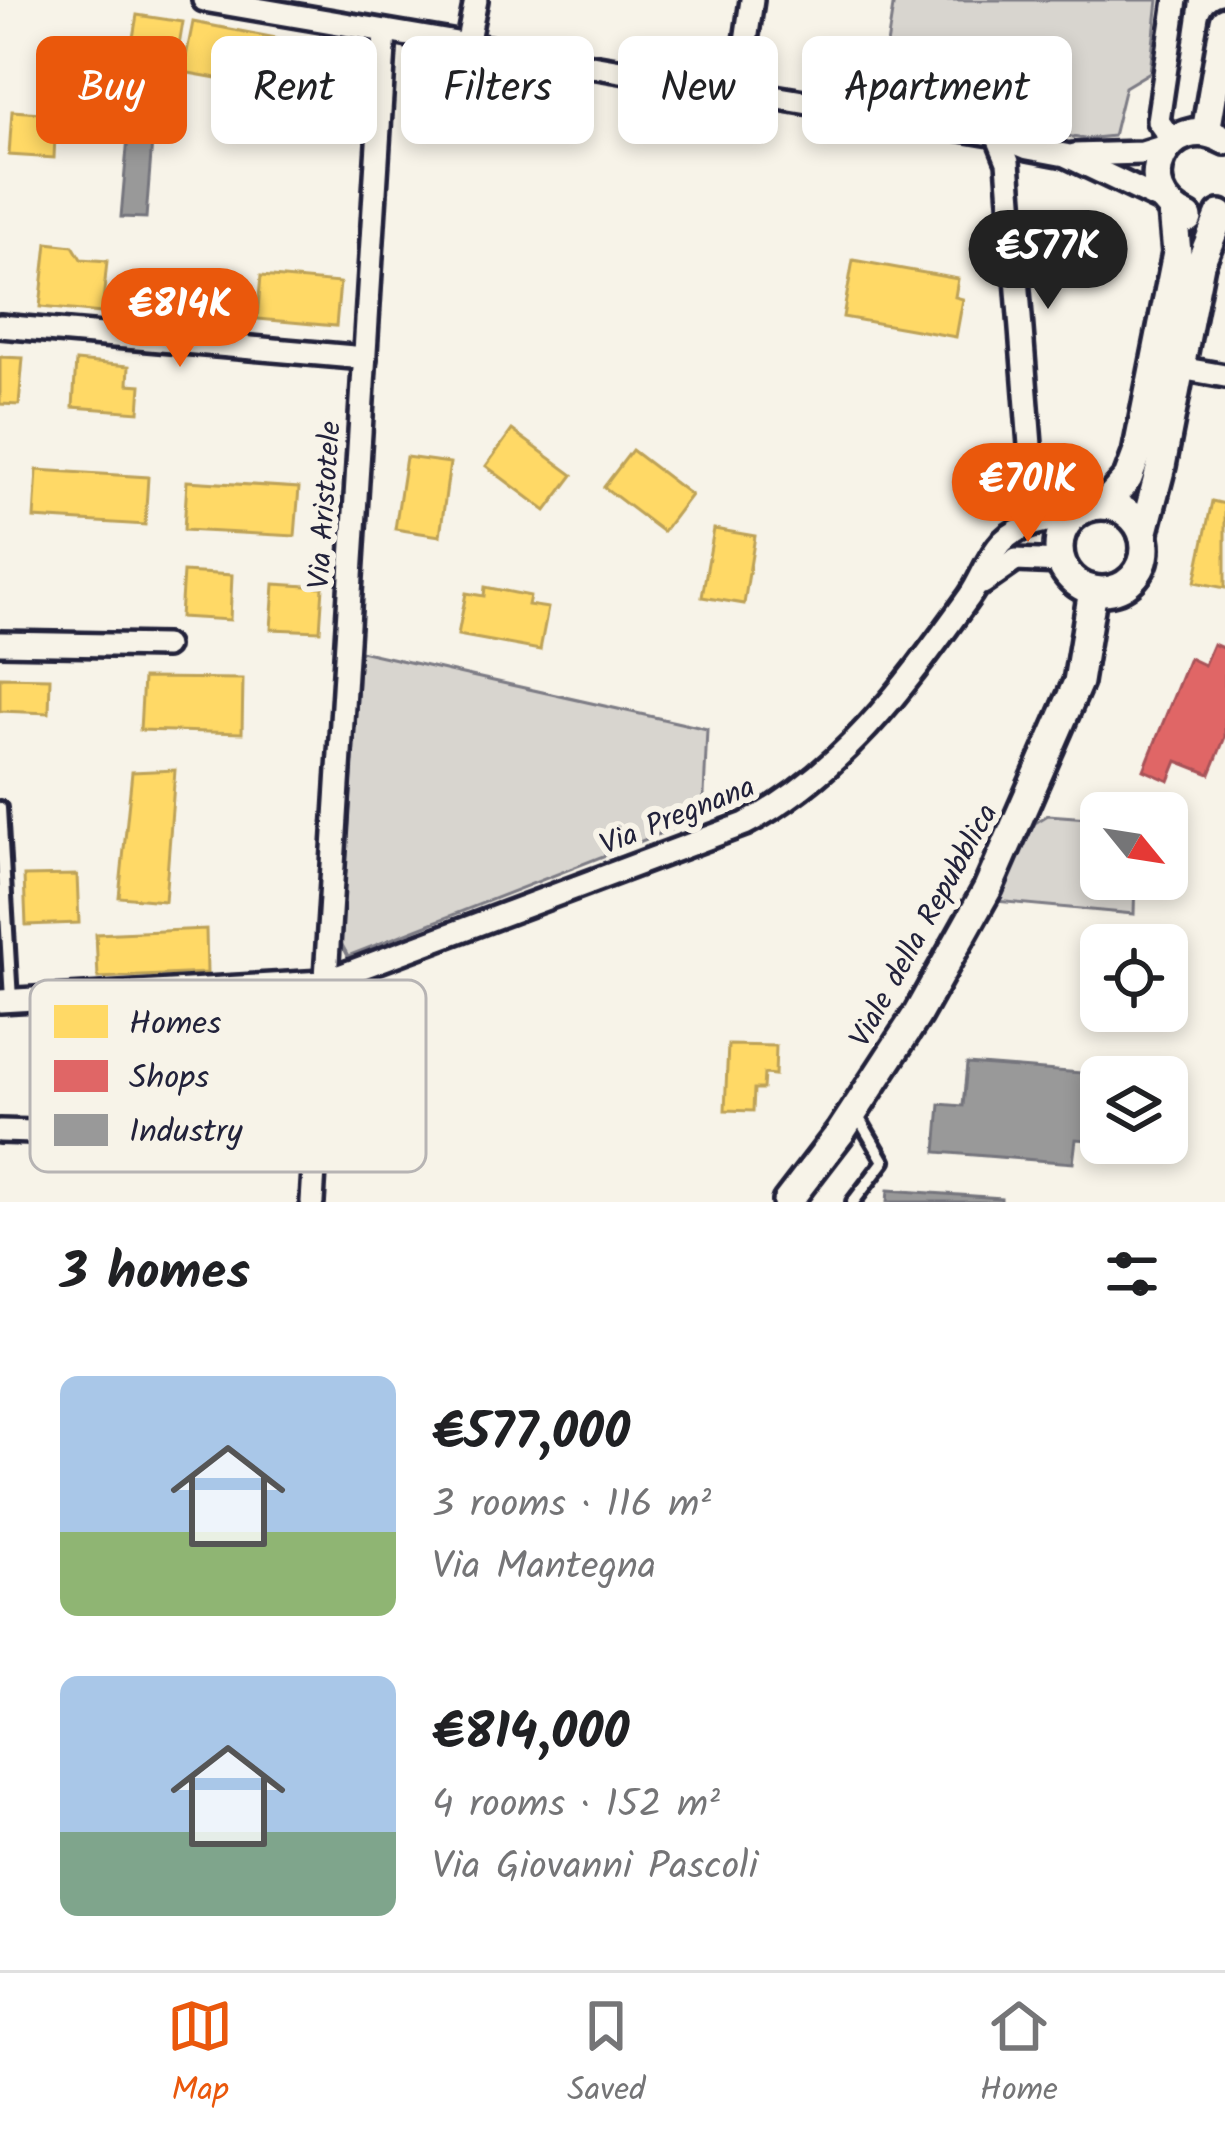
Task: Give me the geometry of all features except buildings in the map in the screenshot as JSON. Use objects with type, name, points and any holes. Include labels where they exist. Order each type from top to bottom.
[{"type":"street","points":[[204,0],[410,36]]},
{"type":"street","points":[[469,36],[476,0]]},
{"type":"street","points":[[747,36],[752,0]]},
{"type":"street","points":[[1171,144],[1158,122],[1176,0]]},
{"type":"street","points":[[1018,144],[1065,155],[1142,152],[1192,133],[1215,136],[1225,21]]},
{"type":"street","name":"Via Aristotele","points":[[323,980],[385,32]]},
{"type":"street","points":[[1001,144],[1008,162],[1030,458],[1039,482],[1073,516]]},
{"type":"street","points":[[1171,144],[1157,169],[1157,182],[1170,206],[1178,253],[1137,454],[1128,478],[1104,505],[1073,516],[1060,539],[1061,562],[1068,575],[1093,590],[1108,591],[1134,577],[1142,564],[1143,535],[1200,264],[1222,213]]},
{"type":"street","points":[[1008,162],[1016,152],[1028,148]]},
{"type":"street","points":[[1065,155],[1191,219],[1222,213]]},
{"type":"street","points":[[0,326],[365,358]]},
{"type":"street","points":[[1180,368],[1225,376]]},
{"type":"street","points":[[1104,505],[1129,514],[1143,535]]},
{"type":"street","name":"Via Pregnana","points":[[328,980],[745,824],[781,806],[847,752],[974,591],[1004,540],[1046,520],[1073,516]]},
{"type":"street","name":"Via Pregnana","points":[[974,591],[1016,560],[1061,562]]},
{"type":"street","name":"Viale della Repubblica","points":[[787,1202],[917,1015],[988,888],[1078,682],[1093,590]]},
{"type":"street","points":[[0,643],[165,646]]},
{"type":"street","points":[[0,1131],[30,1132]]},
{"type":"street","name":"Via Aristotele","points":[[312,1202],[313,1172]]},
{"type":"lane","points":[[0,808],[5,1001]]},
{"type":"lane","points":[[853,1202],[884,1161],[854,1111]]},
{"type":"shaded area","points":[[894,0],[1158,0],[1150,72],[1125,87],[1113,136],[1072,137],[1072,36],[888,36]]},
{"type":"shaded area","points":[[360,651],[707,729],[703,817],[348,956],[341,943]]},
{"type":"shaded area","points":[[1048,815],[1080,817],[1080,900],[1134,900],[1134,914],[995,901],[1035,823]]}]
